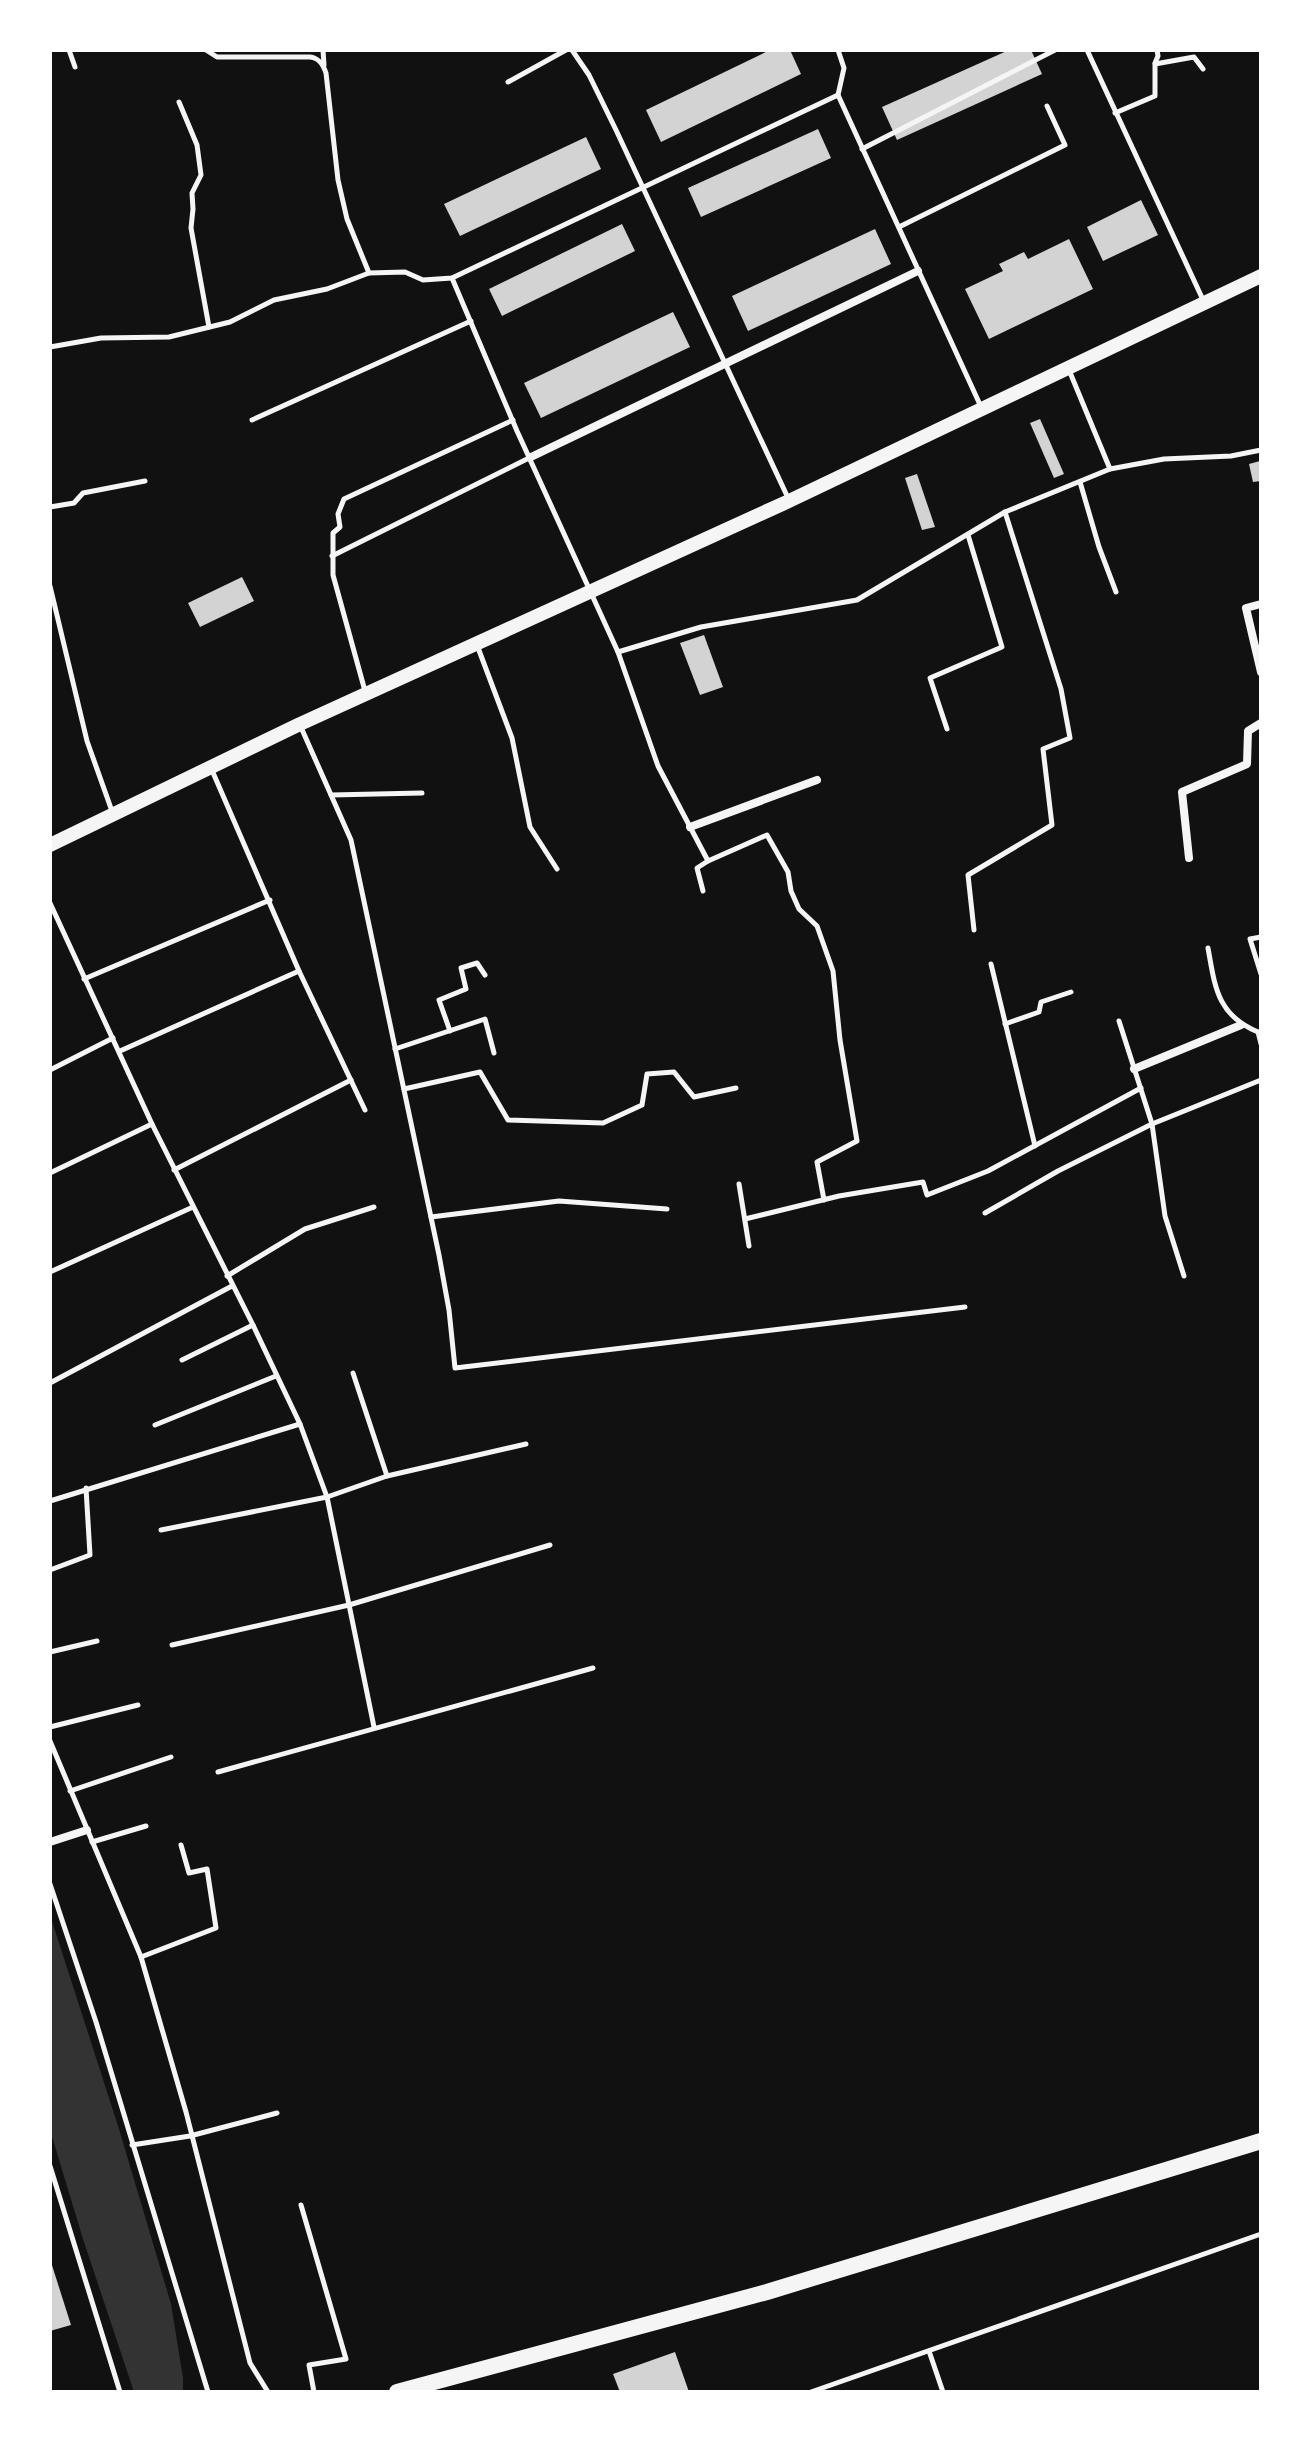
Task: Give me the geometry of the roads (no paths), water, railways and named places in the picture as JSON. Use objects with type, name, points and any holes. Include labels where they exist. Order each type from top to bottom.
[{"type":"main road","points":[[50,845],[300,724],[789,501],[1261,276]]},
{"type":"main road","points":[[397,2392],[767,2292],[1261,2141]]},
{"type":"street","points":[[531,457],[918,271]]},
{"type":"street","points":[[1261,604],[1246,608],[1261,672]]},
{"type":"street","points":[[1189,858],[1182,792],[1247,764],[1248,731],[1261,723]]},
{"type":"street","points":[[690,827],[817,780]]},
{"type":"street","points":[[1134,1069],[1241,1025]]},
{"type":"street","points":[[50,1842],[87,1830]]},
{"type":"lane","points":[[69,50],[75,67]]},
{"type":"lane","points":[[206,50],[217,57],[310,57],[316,58],[325,68]]},
{"type":"lane","points":[[323,50],[338,180],[347,219],[369,273]]},
{"type":"lane","points":[[508,82],[566,50]]},
{"type":"lane","points":[[838,50],[844,68],[838,95],[982,410]]},
{"type":"lane","points":[[862,149],[1055,50]]},
{"type":"lane","points":[[1087,50],[1204,303]]},
{"type":"lane","points":[[1115,113],[1155,96],[1157,50]]},
{"type":"lane","points":[[575,52],[616,130],[789,501]]},
{"type":"lane","points":[[1155,64],[1193,54],[1203,69]]},
{"type":"lane","points":[[50,347],[101,338],[169,337],[230,322],[274,300],[327,289],[369,273],[405,272],[423,280],[452,278],[838,95]]},
{"type":"lane","points":[[179,102],[197,145],[201,175],[192,193],[191,228],[209,327]]},
{"type":"lane","points":[[898,227],[1065,145],[1047,106]]},
{"type":"lane","points":[[452,278],[618,652],[658,766],[708,861]]},
{"type":"lane","points":[[252,420],[471,321]]},
{"type":"lane","points":[[1069,369],[1110,469]]},
{"type":"lane","points":[[366,693],[333,575],[333,533],[340,527],[338,514],[344,499],[513,420]]},
{"type":"lane","points":[[618,652],[701,627],[857,600],[1005,512],[1110,469],[1164,459],[1231,456],[1261,450]]},
{"type":"lane","points":[[332,556],[531,457]]},
{"type":"lane","points":[[50,507],[74,503],[83,493],[145,481]]},
{"type":"lane","points":[[1080,481],[1116,592]]},
{"type":"lane","points":[[974,930],[968,875],[1052,825],[1043,749],[1070,738],[1061,689],[1005,512]]},
{"type":"lane","points":[[947,729],[930,678],[1002,647],[968,535]]},
{"type":"lane","points":[[50,586],[87,741],[114,815]]},
{"type":"lane","points":[[477,644],[512,738],[530,827],[557,869]]},
{"type":"lane","points":[[300,724],[351,840],[431,1217],[449,1310],[455,1368],[965,1307]]},
{"type":"lane","points":[[211,768],[299,971],[365,1110]]},
{"type":"lane","points":[[331,795],[422,793]]},
{"type":"lane","points":[[703,891],[697,868],[767,835],[788,872],[791,891],[799,909],[817,926],[833,971],[840,1040],[857,1141],[817,1162],[824,1200]]},
{"type":"lane","points":[[84,979],[270,900]]},
{"type":"lane","points":[[50,903],[174,1170],[300,1424],[327,1497],[374,1727]]},
{"type":"lane","points":[[1261,937],[1250,939],[1261,974]]},
{"type":"lane","points":[[1208,948],[1216,994],[1241,1025],[1259,1030],[1261,1044]]},
{"type":"lane","points":[[450,1031],[439,1000],[466,989],[461,968],[477,963],[485,975]]},
{"type":"lane","points":[[991,964],[1035,1146]]},
{"type":"lane","points":[[120,1051],[299,971]]},
{"type":"lane","points":[[1005,1024],[1039,1012],[1041,1002],[1071,992]]},
{"type":"lane","points":[[395,1049],[485,1019],[494,1053]]},
{"type":"lane","points":[[1119,1021],[1152,1124],[1165,1216],[1184,1276]]},
{"type":"lane","points":[[50,1070],[113,1038]]},
{"type":"lane","points":[[404,1089],[480,1072],[508,1120],[603,1123],[642,1105],[647,1074],[674,1072],[694,1097],[736,1088]]},
{"type":"lane","points":[[174,1170],[351,1080]]},
{"type":"lane","points":[[985,1213],[1058,1171],[1152,1124],[1261,1080]]},
{"type":"lane","points":[[745,1219],[824,1200],[923,1182],[927,1195],[988,1171],[1141,1088]]},
{"type":"lane","points":[[50,1173],[152,1124]]},
{"type":"lane","points":[[739,1184],[749,1246]]},
{"type":"lane","points":[[431,1217],[559,1201],[667,1209]]},
{"type":"lane","points":[[50,1272],[193,1207]]},
{"type":"lane","points":[[227,1276],[305,1229],[374,1207]]},
{"type":"lane","points":[[50,1383],[232,1286]]},
{"type":"lane","points":[[182,1360],[253,1325]]},
{"type":"lane","points":[[353,1373],[387,1476]]},
{"type":"lane","points":[[155,1425],[276,1376]]},
{"type":"lane","points":[[50,1501],[300,1424]]},
{"type":"lane","points":[[161,1530],[327,1497],[387,1476],[526,1444]]},
{"type":"lane","points":[[50,1570],[90,1555],[86,1488]]},
{"type":"lane","points":[[172,1645],[349,1605],[550,1545]]},
{"type":"lane","points":[[50,1652],[97,1641]]},
{"type":"lane","points":[[218,1772],[593,1668]]},
{"type":"lane","points":[[50,1727],[138,1705]]},
{"type":"lane","points":[[50,1741],[141,1957],[186,2112],[250,2363],[268,2392]]},
{"type":"lane","points":[[70,1791],[171,1757]]},
{"type":"lane","points":[[92,1842],[146,1826]]},
{"type":"lane","points":[[141,1957],[216,1928],[207,1869],[189,1873],[181,1845]]},
{"type":"lane","points":[[50,1884],[88,1997],[208,2392]]},
{"type":"lane","points":[[132,2145],[190,2136],[277,2113]]},
{"type":"lane","points":[[50,2166],[120,2392]]},
{"type":"lane","points":[[301,2205],[346,2359],[309,2365],[314,2392]]},
{"type":"lane","points":[[811,2392],[1261,2234]]},
{"type":"lane","points":[[929,2351],[943,2392]]}]
